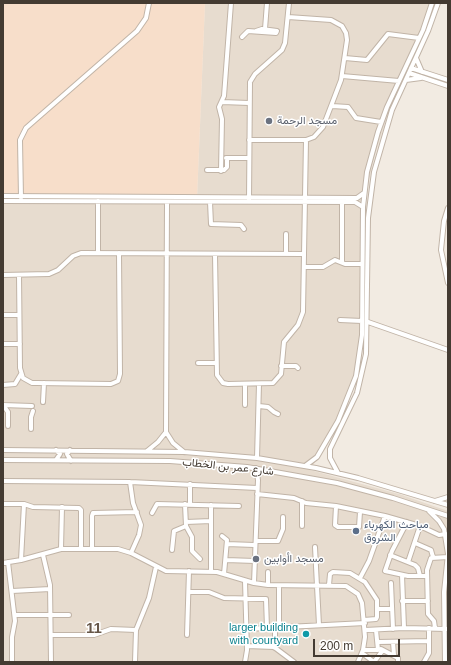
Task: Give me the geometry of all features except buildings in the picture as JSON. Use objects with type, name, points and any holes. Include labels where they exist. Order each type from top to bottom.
[{"type":"street","points":[[21,198],[20,140],[26,128],[138,31],[146,18],[149,3]]},
{"type":"street","points":[[221,171],[222,119],[219,107],[224,96],[231,3]]},
{"type":"street","points":[[242,37],[248,31],[267,30],[267,3]]},
{"type":"street","points":[[249,200],[249,87],[252,78],[280,53],[284,47],[289,3]]},
{"type":"street","points":[[305,466],[317,457],[338,421],[352,387],[358,365],[362,321],[364,193],[373,147],[381,122],[419,38],[432,3]]},
{"type":"street","points":[[338,473],[330,458],[330,449],[357,393],[364,366],[367,344],[369,207],[377,159],[389,118],[416,58],[438,3]]},
{"type":"street","points":[[249,140],[306,140],[314,137],[321,131],[332,106],[342,76],[347,37],[345,30],[339,23],[331,20],[288,17]]},
{"type":"street","points":[[345,58],[367,60],[388,34],[419,38]]},
{"type":"street","points":[[416,58],[423,72]]},
{"type":"street","points":[[411,68],[448,80]]},
{"type":"street","points":[[409,73],[448,86]]},
{"type":"street","points":[[342,76],[399,81]]},
{"type":"street","points":[[406,80],[422,77]]},
{"type":"street","points":[[222,102],[249,103]]},
{"type":"street","points":[[332,106],[348,107],[356,118],[381,122]]},
{"type":"street","points":[[215,254],[217,375],[223,383],[269,384],[276,381],[281,374],[284,342],[298,325],[303,312],[306,140]]},
{"type":"street","points":[[373,147],[377,150],[380,149]]},
{"type":"street","points":[[371,157],[374,155],[377,159]]},
{"type":"street","points":[[221,158],[249,158]]},
{"type":"street","points":[[207,170],[221,171],[226,168],[227,158]]},
{"type":"street","points":[[3,201],[21,198],[304,200],[357,198],[364,193]]},
{"type":"street","points":[[3,196],[98,201],[210,202],[249,200]]},
{"type":"street","points":[[304,200],[356,202],[363,207]]},
{"type":"street","points":[[98,201],[98,253]]},
{"type":"street","points":[[167,202],[166,432],[173,443],[184,452]]},
{"type":"street","points":[[210,202],[211,224],[241,225],[244,229]]},
{"type":"street","points":[[342,202],[342,262]]},
{"type":"street","points":[[448,208],[444,221],[441,250],[448,283]]},
{"type":"street","points":[[286,234],[286,254]]},
{"type":"street","points":[[362,248],[368,248]]},
{"type":"street","points":[[21,374],[27,381],[44,384],[112,384],[118,381],[120,374],[119,253]]},
{"type":"street","points":[[3,275],[50,274],[77,254],[304,254]]},
{"type":"street","points":[[304,267],[324,267],[335,260],[345,264],[362,264]]},
{"type":"street","points":[[3,385],[15,384],[21,374],[19,275]]},
{"type":"street","points":[[3,315],[19,315]]},
{"type":"street","points":[[340,320],[362,321]]},
{"type":"street","points":[[368,322],[448,350]]},
{"type":"street","points":[[3,344],[20,344]]},
{"type":"street","points":[[198,363],[216,363]]},
{"type":"street","points":[[358,365],[364,366]]},
{"type":"street","points":[[281,366],[296,366],[298,368]]},
{"type":"street","points":[[43,402],[44,384]]},
{"type":"street","points":[[245,384],[245,405]]},
{"type":"street","points":[[257,458],[259,384]]},
{"type":"street","points":[[3,405],[32,409],[30,417],[31,428]]},
{"type":"street","points":[[3,405],[8,412],[8,426]]},
{"type":"street","points":[[259,406],[268,407],[278,414]]},
{"type":"street","points":[[146,451],[155,445],[166,432]]},
{"type":"street","name":"شارع عمر بن الخطاب","points":[[3,450],[184,452],[257,458],[338,473],[397,488],[448,505]]},
{"type":"street","points":[[55,460],[60,457],[59,452],[56,450]]},
{"type":"street","points":[[70,450],[67,457],[71,461]]},
{"type":"street","points":[[234,456],[234,465]]},
{"type":"street","points":[[242,457],[240,462],[242,466]]},
{"type":"street","name":"شارع عمر بن الخطاب","points":[[3,460],[170,461],[242,466],[337,483],[378,493],[448,516]]},
{"type":"street","points":[[254,583],[257,494],[256,468]]},
{"type":"street","points":[[3,481],[130,482],[257,488]]},
{"type":"street","points":[[130,482],[134,503],[141,520],[141,530],[131,553]]},
{"type":"street","points":[[190,484],[186,524],[192,537],[192,551],[200,559]]},
{"type":"street","points":[[257,494],[294,498],[302,501],[386,516],[420,526],[439,535],[446,534]]},
{"type":"street","points":[[435,501],[448,497]]},
{"type":"street","points":[[302,501],[302,526]]},
{"type":"street","points":[[3,504],[24,504],[33,507],[78,507],[81,509],[81,549]]},
{"type":"street","points":[[21,560],[24,504]]},
{"type":"street","points":[[152,513],[156,504],[239,506]]},
{"type":"street","points":[[211,506],[211,572]]},
{"type":"street","points":[[336,506],[335,525],[338,527],[359,527],[360,512]]},
{"type":"street","points":[[61,549],[62,507]]},
{"type":"street","points":[[425,509],[439,521],[446,534],[448,557],[444,586],[447,629],[445,662]]},
{"type":"street","points":[[92,549],[93,513],[137,512]]},
{"type":"street","points":[[360,578],[369,562],[386,516]]},
{"type":"street","points":[[227,544],[277,542],[283,529],[283,517]]},
{"type":"street","points":[[172,550],[173,533],[186,524],[211,521]]},
{"type":"street","points":[[407,522],[390,556],[385,571],[402,575],[426,576]]},
{"type":"street","points":[[408,562],[420,526]]},
{"type":"street","points":[[222,536],[226,538],[227,544],[224,574]]},
{"type":"street","points":[[415,543],[431,550],[433,557],[428,565],[426,576],[428,614],[434,621],[435,628]]},
{"type":"street","points":[[315,547],[318,625]]},
{"type":"street","points":[[12,662],[15,615],[12,591],[5,562],[43,555],[61,549],[118,549],[131,553],[166,571],[211,572],[224,574],[245,581],[268,585],[346,586],[358,594],[362,602],[365,630],[363,651],[358,662]]},
{"type":"street","points":[[43,555],[50,589],[50,662]]},
{"type":"street","points":[[390,556],[417,566],[420,576]]},
{"type":"street","points":[[433,557],[448,557]]},
{"type":"street","points":[[226,560],[255,561]]},
{"type":"street","points":[[135,662],[136,630],[149,598],[156,567]]},
{"type":"street","points":[[187,635],[189,571]]},
{"type":"street","points":[[268,572],[268,585]]},
{"type":"street","points":[[247,629],[364,622],[376,618],[376,600],[370,588],[360,578],[347,572],[331,572],[329,576],[329,585]]},
{"type":"street","points":[[402,575],[404,628]]},
{"type":"street","points":[[245,581],[247,629],[245,662]]},
{"type":"street","points":[[391,583],[393,629]]},
{"type":"street","points":[[275,648],[279,586]]},
{"type":"street","points":[[12,591],[50,589]]},
{"type":"street","points":[[188,592],[209,592],[224,598],[267,599],[267,628]]},
{"type":"street","points":[[402,601],[428,601]]},
{"type":"street","points":[[377,609],[392,609]]},
{"type":"street","points":[[15,615],[69,615]]},
{"type":"street","points":[[365,630],[404,628],[447,629]]},
{"type":"street","points":[[424,662],[428,654],[429,628]]},
{"type":"street","points":[[51,635],[94,635],[117,629],[136,630]]},
{"type":"street","points":[[376,630],[379,647],[398,658],[398,662]]},
{"type":"street","points":[[378,642],[429,641]]},
{"type":"street","points":[[393,642],[394,656]]},
{"type":"street","points":[[247,646],[275,648],[294,662]]},
{"type":"street","points":[[363,651],[376,651],[379,647]]},
{"type":"street","points":[[363,651],[374,662],[383,650]]},
{"type":"shaded area","points":[[3,3],[205,3],[197,198],[3,197]]},
{"type":"shaded area","points":[[205,3],[435,3],[428,23],[391,104],[369,180],[366,200],[363,342],[358,374],[344,416],[310,470],[399,494],[448,511],[448,662],[3,662],[3,197],[197,198]]},
{"type":"place","name":"مسجد الرحمة","points":[[269,121]]},
{"type":"place","name":"مباحث الكهرباء الشروق","points":[[356,531]]},
{"type":"place","name":"مسجد اأوابين","points":[[256,559]]},
{"type":"place","name":"larger building with courtyard","points":[[306,634]]},
{"type":"district","name":"11","points":[[94,629]]}]
